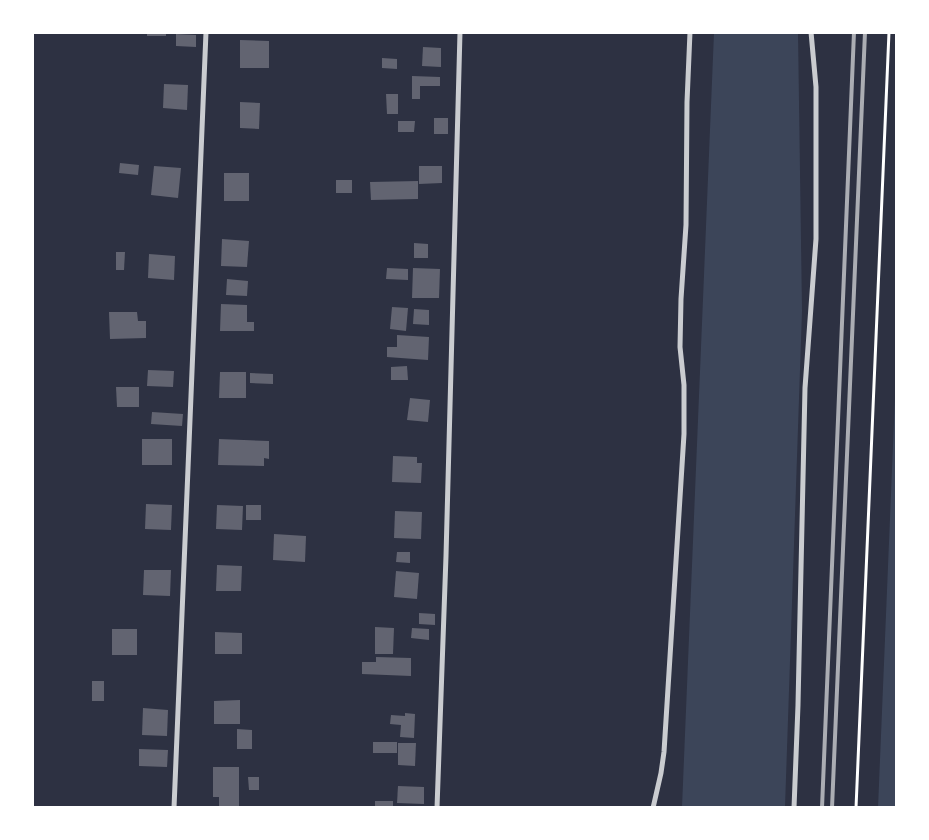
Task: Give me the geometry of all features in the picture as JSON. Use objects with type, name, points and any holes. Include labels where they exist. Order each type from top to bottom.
[{"type":"street","points":[[174,808],[206,32]]},
{"type":"street","points":[[437,808],[446,556],[460,32]]},
{"type":"street","points":[[653,808],[664,752],[684,434],[684,385],[680,347],[686,225],[690,32]]},
{"type":"street","points":[[794,808],[805,388],[816,239],[816,96],[810,32]]},
{"type":"path","points":[[856,808],[889,32]]},
{"type":"shaded area","points":[[714,33],[798,33],[802,311],[785,807],[682,807]]},
{"type":"shaded area","points":[[896,373],[896,807],[878,808]]},
{"type":"building","points":[[147,32],[166,32],[166,36],[147,36]]},
{"type":"building","points":[[176,34],[196,35],[196,47],[176,46]]},
{"type":"building","points":[[240,40],[269,41],[269,68],[240,68]]},
{"type":"building","points":[[423,47],[441,48],[441,67],[422,66]]},
{"type":"building","points":[[382,58],[397,59],[397,69],[382,68]]},
{"type":"building","points":[[412,76],[440,77],[440,86],[420,86],[420,99],[412,99]]},
{"type":"building","points":[[164,84],[188,85],[187,110],[163,108]]},
{"type":"building","points":[[386,94],[398,94],[398,114],[387,114]]},
{"type":"building","points":[[240,102],[260,103],[259,129],[240,128]]},
{"type":"building","points":[[434,118],[448,118],[448,134],[434,134]]},
{"type":"building","points":[[398,121],[415,121],[414,132],[398,132]]},
{"type":"building","points":[[120,163],[139,165],[138,175],[119,173]]},
{"type":"building","points":[[154,166],[181,168],[178,198],[151,195]]},
{"type":"building","points":[[419,166],[442,166],[442,183],[419,184]]},
{"type":"building","points":[[224,173],[249,173],[249,201],[224,201]]},
{"type":"building","points":[[336,180],[352,180],[352,193],[336,193]]},
{"type":"building","points":[[418,181],[418,199],[371,200],[370,182]]},
{"type":"building","points":[[222,239],[249,241],[247,267],[221,266]]},
{"type":"building","points":[[414,243],[428,244],[428,258],[414,258]]},
{"type":"building","points":[[116,252],[125,252],[124,270],[116,270]]},
{"type":"building","points":[[149,254],[175,256],[174,280],[148,278]]},
{"type":"building","points":[[387,268],[408,269],[408,280],[386,279]]},
{"type":"building","points":[[413,268],[440,269],[439,298],[412,298]]},
{"type":"building","points":[[227,279],[248,281],[247,296],[226,295]]},
{"type":"building","points":[[221,304],[247,305],[247,322],[254,322],[254,331],[220,331]]},
{"type":"building","points":[[392,307],[408,308],[406,331],[390,329]]},
{"type":"building","points":[[414,309],[429,310],[429,325],[413,324]]},
{"type":"building","points":[[109,312],[137,312],[138,321],[146,321],[146,338],[110,339]]},
{"type":"building","points":[[397,335],[429,337],[428,360],[387,357],[387,347],[397,347]]},
{"type":"building","points":[[407,366],[408,380],[391,380],[391,367]]},
{"type":"building","points":[[148,370],[174,371],[173,387],[147,386]]},
{"type":"building","points":[[220,372],[246,372],[246,398],[219,398]]},
{"type":"building","points":[[250,373],[273,374],[273,384],[250,383]]},
{"type":"building","points":[[116,387],[139,387],[139,407],[117,407]]},
{"type":"building","points":[[410,398],[430,400],[428,422],[407,420]]},
{"type":"building","points":[[152,412],[183,414],[182,426],[151,424]]},
{"type":"building","points":[[142,439],[172,439],[172,465],[142,465]]},
{"type":"building","points":[[219,439],[269,441],[269,459],[264,458],[264,466],[218,465]]},
{"type":"building","points":[[393,456],[417,457],[417,463],[422,463],[421,483],[392,482]]},
{"type":"building","points":[[146,504],[172,505],[171,530],[145,529]]},
{"type":"building","points":[[217,505],[243,506],[242,530],[216,529]]},
{"type":"building","points":[[246,505],[261,505],[261,520],[246,520]]},
{"type":"building","points":[[395,511],[422,512],[421,539],[394,538]]},
{"type":"building","points":[[274,534],[306,536],[305,562],[273,560]]},
{"type":"building","points":[[397,552],[410,552],[410,563],[396,562]]},
{"type":"building","points":[[217,565],[242,566],[241,591],[216,591]]},
{"type":"building","points":[[144,570],[171,570],[170,596],[143,595]]},
{"type":"building","points":[[396,571],[419,573],[417,599],[394,597]]},
{"type":"building","points":[[419,613],[435,614],[435,625],[419,624]]},
{"type":"building","points":[[375,627],[394,628],[393,654],[375,654]]},
{"type":"building","points":[[412,628],[429,629],[429,640],[411,638]]},
{"type":"building","points":[[112,629],[137,629],[137,655],[112,655]]},
{"type":"building","points":[[215,632],[242,633],[242,654],[215,654]]},
{"type":"building","points":[[376,657],[411,658],[411,676],[362,674],[362,662],[376,662]]},
{"type":"building","points":[[92,681],[104,681],[104,701],[92,701]]},
{"type":"building","points":[[240,700],[240,724],[214,724],[214,701]]},
{"type":"building","points":[[143,708],[168,710],[167,736],[142,735]]},
{"type":"building","points":[[405,713],[415,714],[414,738],[400,737],[401,725],[390,724],[391,715],[405,716]]},
{"type":"building","points":[[237,729],[252,730],[252,749],[237,749]]},
{"type":"building","points":[[373,742],[397,742],[397,753],[373,753]]},
{"type":"building","points":[[398,743],[416,743],[415,766],[398,765]]},
{"type":"building","points":[[139,749],[168,750],[167,767],[139,766]]},
{"type":"building","points":[[213,767],[239,767],[239,806],[219,806],[219,797],[213,797]]},
{"type":"building","points":[[248,777],[259,777],[259,790],[249,790]]},
{"type":"building","points":[[398,786],[424,787],[424,804],[397,803]]},
{"type":"building","points":[[375,801],[393,801],[393,808],[375,808]]},
{"type":"railway","points":[[822,808],[854,32]]},
{"type":"railway","points":[[832,808],[865,32]]}]
